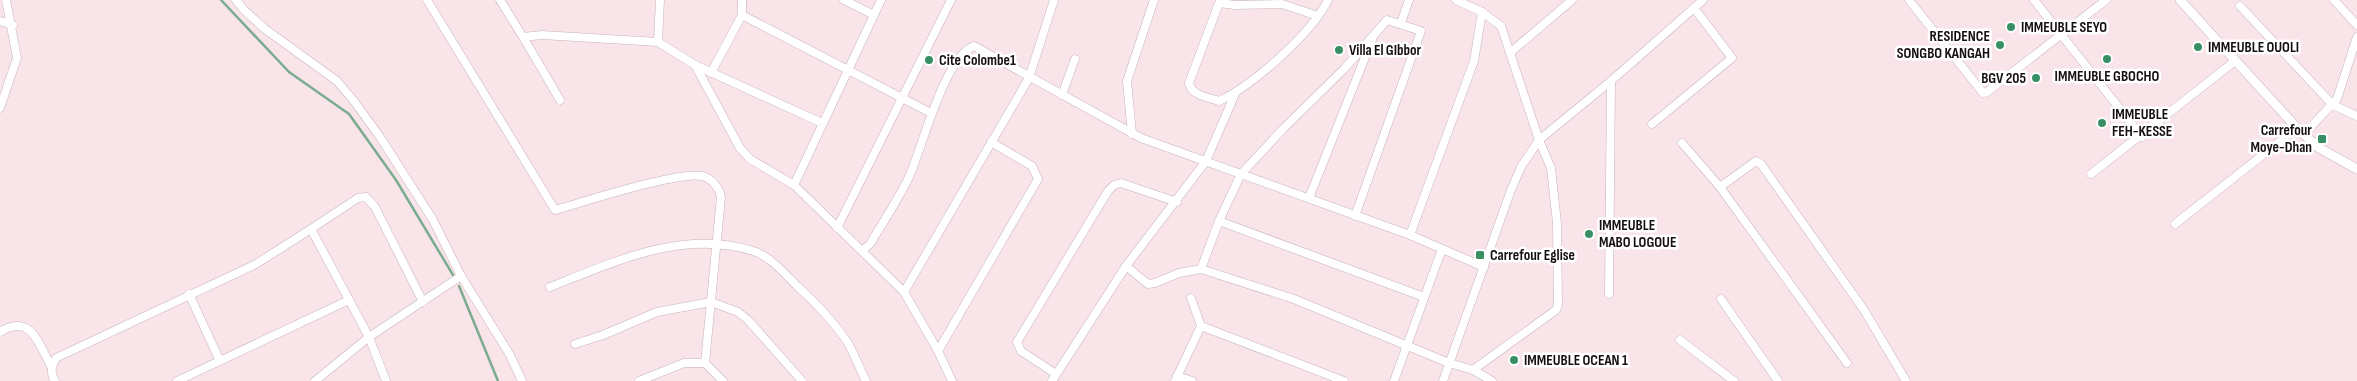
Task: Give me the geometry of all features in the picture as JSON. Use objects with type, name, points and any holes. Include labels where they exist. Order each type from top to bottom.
[{"type":"street","points":[[0,108],[17,58],[6,0]]},
{"type":"street","points":[[236,0],[265,29],[337,81],[380,136],[433,220],[461,276],[510,355],[522,381]]},
{"type":"street","points":[[427,0],[555,210],[672,178],[700,175],[713,182],[721,197],[718,245],[705,363]]},
{"type":"street","points":[[500,0],[560,100]]},
{"type":"street","points":[[658,42],[660,0]]},
{"type":"street","points":[[711,73],[742,15],[742,0]]},
{"type":"street","points":[[844,0],[874,15]]},
{"type":"street","points":[[794,185],[881,0]]},
{"type":"street","points":[[837,228],[951,0]]},
{"type":"street","points":[[904,292],[1029,78],[1054,0]]},
{"type":"street","points":[[1132,134],[1127,81],[1154,0]]},
{"type":"street","points":[[1318,16],[1282,4],[1235,5],[1219,3],[1189,83],[1193,92],[1219,101],[1235,94],[1282,55],[1318,16],[1328,0]]},
{"type":"street","points":[[1402,23],[1409,0]]},
{"type":"street","points":[[1456,0],[1482,12],[1501,26],[1539,140],[1553,174],[1557,223],[1558,305],[1554,312],[1473,370]]},
{"type":"street","points":[[1511,52],[1572,0]]},
{"type":"street","points":[[1442,381],[1511,190],[1521,167],[1539,140],[1612,81],[1703,0]]},
{"type":"street","points":[[1909,0],[1983,93],[1987,92],[2062,36],[2106,0]]},
{"type":"street","points":[[2034,0],[2142,137]]},
{"type":"street","points":[[2180,0],[2300,131],[2319,148],[2357,169]]},
{"type":"street","points":[[2334,0],[2357,25]]},
{"type":"street","points":[[2240,6],[2333,105],[2357,116]]},
{"type":"street","points":[[1652,124],[1732,58],[1694,8]]},
{"type":"street","points":[[1410,235],[1474,61],[1482,12]]},
{"type":"street","points":[[742,15],[930,113]]},
{"type":"street","points":[[1201,269],[1219,221],[1241,174],[1284,128],[1345,68],[1388,20],[1421,30],[1355,216]]},
{"type":"street","points":[[0,21],[12,25]]},
{"type":"street","points":[[1309,198],[1375,33]]},
{"type":"street","points":[[522,37],[542,35],[658,42],[711,73],[822,123]]},
{"type":"street","points":[[2175,224],[2333,105],[2357,38]]},
{"type":"street","points":[[863,250],[870,244],[909,177],[930,113],[962,53],[974,46],[1132,134],[1410,235],[1484,267]]},
{"type":"street","points":[[1062,95],[1075,59]]},
{"type":"street","points":[[2091,174],[2142,137],[2235,61]]},
{"type":"street","points":[[695,65],[740,148],[750,159],[794,185],[857,249],[863,250],[904,292],[938,350],[952,381]]},
{"type":"street","points":[[1609,294],[1612,81]]},
{"type":"street","points":[[1177,202],[1121,183],[1114,185],[1108,191],[1017,342],[1021,351],[1054,378],[1126,266],[1177,202],[1206,161],[1235,94]]},
{"type":"street","points":[[938,350],[1038,179],[1032,166],[991,142]]},
{"type":"street","points":[[1682,143],[1720,187],[1847,363]]},
{"type":"street","points":[[1720,187],[1749,165],[1756,162],[1761,164],[1864,310],[1906,381]]},
{"type":"street","points":[[54,381],[51,374],[56,358],[256,264],[358,198],[366,197],[375,207],[422,302]]},
{"type":"street","points":[[1219,221],[1424,297]]},
{"type":"street","points":[[311,228],[369,337],[386,381]]},
{"type":"street","points":[[550,287],[640,252],[676,245],[718,245],[753,251],[763,256],[817,304],[847,341],[866,381]]},
{"type":"street","points":[[1394,381],[1442,249]]},
{"type":"street","points":[[1126,266],[1148,284],[1179,273],[1201,269],[1294,299],[1408,344],[1449,363],[1473,370],[1492,381]]},
{"type":"street","points":[[315,381],[369,337],[461,276]]},
{"type":"street","points":[[189,294],[220,361]]},
{"type":"street","points":[[1191,298],[1201,326],[1176,378],[1192,381]]},
{"type":"street","points":[[1721,299],[1778,381]]},
{"type":"street","points":[[178,381],[350,300]]},
{"type":"street","points":[[575,344],[604,335],[657,312],[712,302],[738,312],[748,320],[802,381]]},
{"type":"street","points":[[0,332],[10,326],[20,324],[30,329],[52,366]]},
{"type":"street","points":[[0,340],[10,326]]},
{"type":"street","points":[[1201,326],[1344,381]]},
{"type":"street","points":[[1680,340],[1734,381]]},
{"type":"street","points":[[639,381],[684,363],[705,363],[723,381]]},
{"type":"waterway","points":[[221,0],[289,72],[349,114],[396,180],[453,275]]},
{"type":"waterway","points":[[459,286],[498,381]]},
{"type":"place","name":"IMMEUBLE SEYO","points":[[2011,27]]},
{"type":"place","name":"RESIDENCE SONGBO KANGAH","points":[[2000,45]]},
{"type":"place","name":"IMMEUBLE OUOLI","points":[[2198,47]]},
{"type":"place","name":"Villa El GIbbor","points":[[1339,50]]},
{"type":"place","name":"IMMEUBLE GBOCHO","points":[[2107,59]]},
{"type":"place","name":"Cite Colombe1","points":[[929,60]]},
{"type":"place","name":"BGV 205","points":[[2036,78]]},
{"type":"place","name":"IMMEUBLE FEH-KESSE","points":[[2102,123]]},
{"type":"place","name":"Carrefour Moye-Dhan","points":[[2322,139]]},
{"type":"place","name":"IMMEUBLE MABO LOGOUE","points":[[1589,234]]},
{"type":"place","name":"Carrefour Eglise","points":[[1480,255]]},
{"type":"place","name":"IMMEUBLE OCEAN 1","points":[[1514,360]]}]
